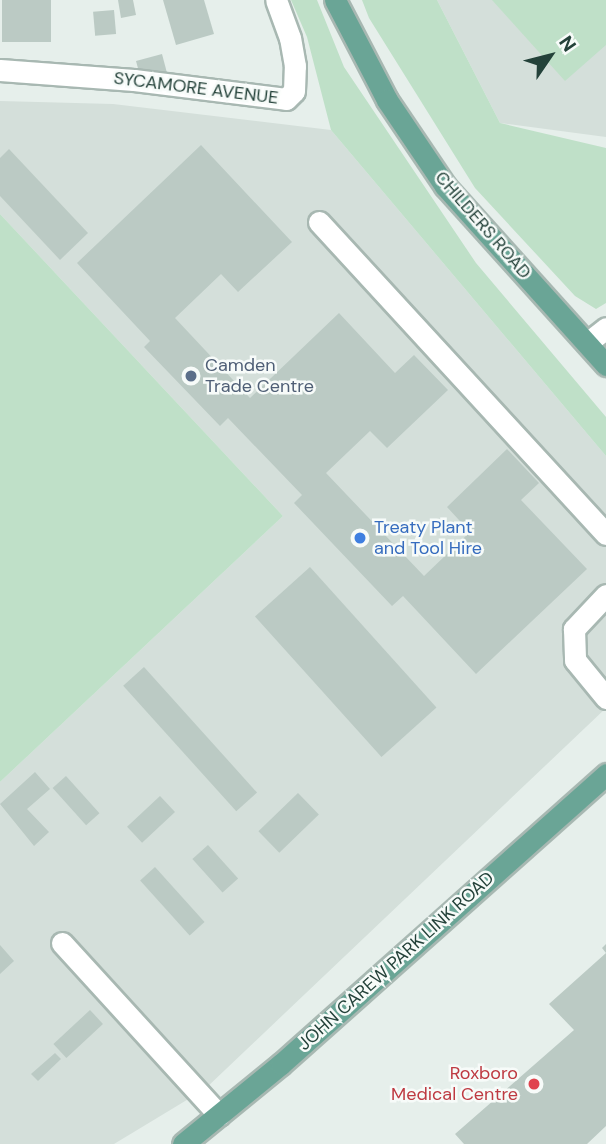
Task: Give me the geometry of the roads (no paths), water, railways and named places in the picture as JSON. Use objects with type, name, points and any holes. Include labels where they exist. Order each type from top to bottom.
[{"type":"main road","name":"CHILDERS ROAD","points":[[335,0],[387,100],[445,186],[606,365]]},
{"type":"main road","name":"JOHN CAREW PARK LINK ROAD","points":[[183,1144],[606,774]]},
{"type":"street","name":"SYCAMORE AVENUE","points":[[0,70],[134,80],[286,99],[295,91],[295,66],[290,38],[276,0]]},
{"type":"street","points":[[318,222],[606,534]]},
{"type":"street","points":[[587,343],[606,328]]},
{"type":"street","points":[[606,595],[574,629],[575,660],[606,698]]},
{"type":"street","points":[[62,943],[219,1115]]},
{"type":"place","name":"Camden Trade Centre","points":[[191,376]]},
{"type":"place","name":"Treaty Plant and Tool Hire","points":[[360,538]]},
{"type":"place","name":"Roxboro Medical Centre","points":[[534,1084]]}]
